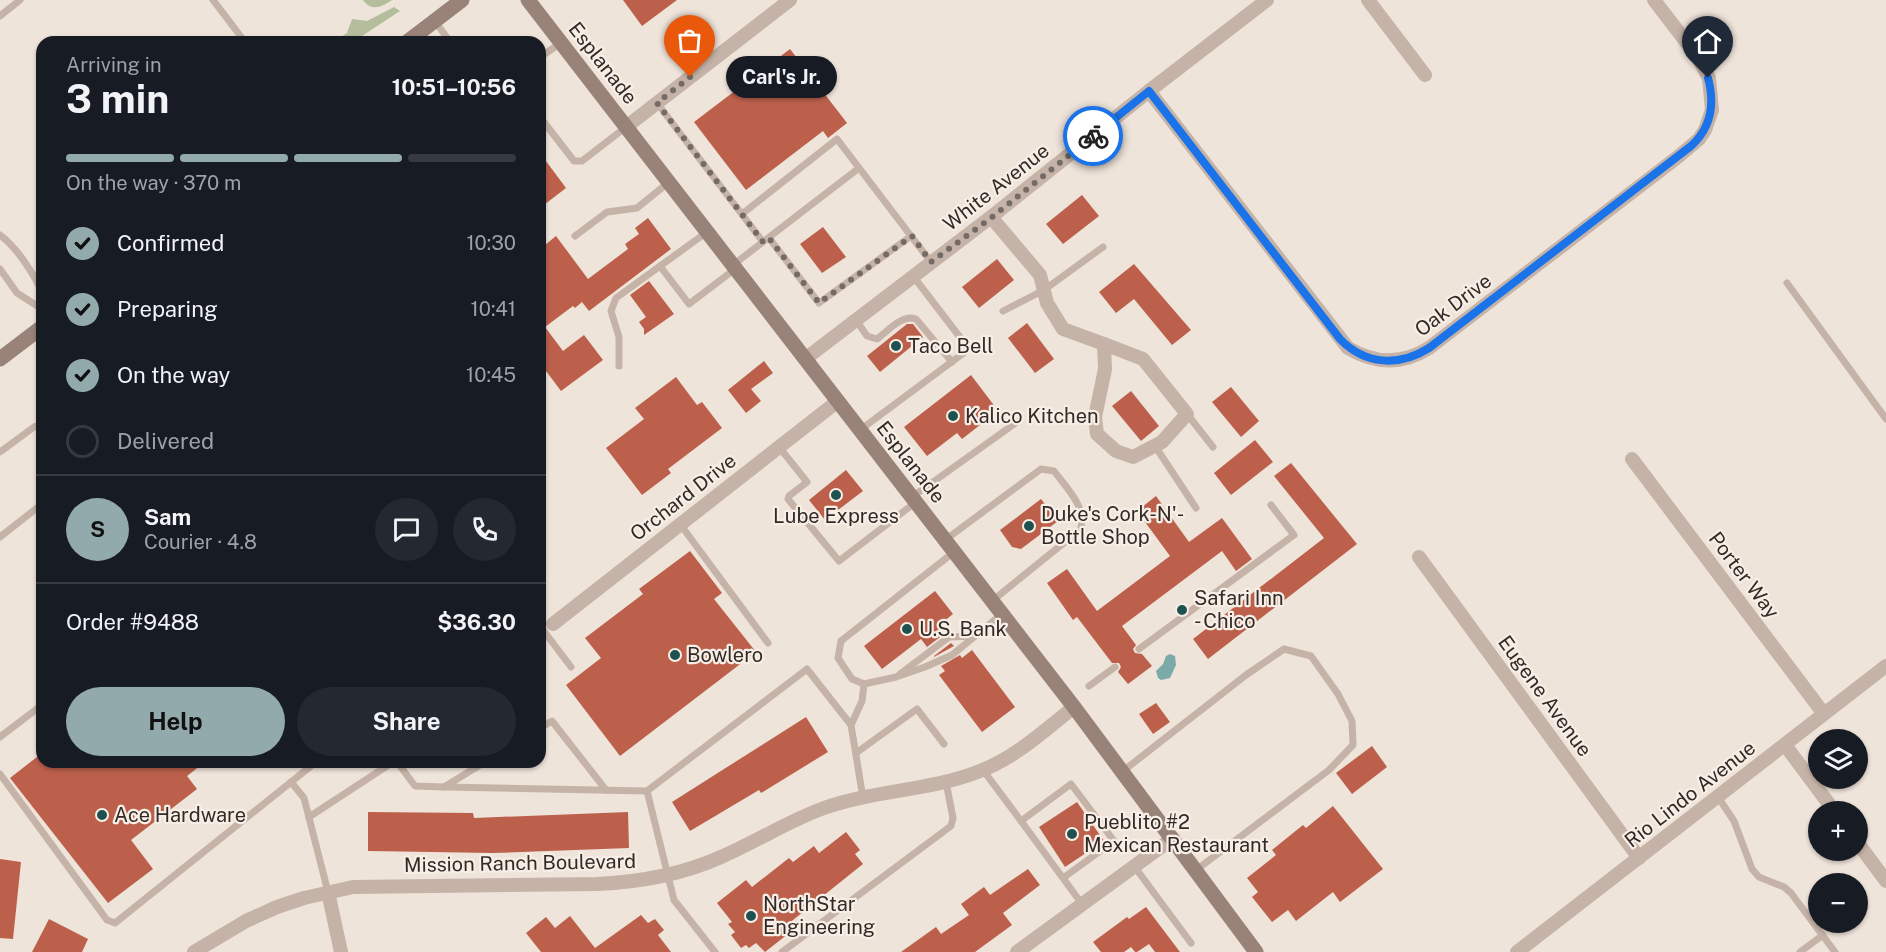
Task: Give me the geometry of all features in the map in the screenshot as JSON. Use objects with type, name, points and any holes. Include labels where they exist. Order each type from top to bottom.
[{"type":"main road","points":[[415,36],[462,0]]},
{"type":"main road","name":"Esplanade","points":[[528,0],[1123,771],[1256,952]]},
{"type":"main road","points":[[0,359],[36,332]]},
{"type":"street","points":[[626,127],[790,0]]},
{"type":"street","name":"White Avenue","points":[[805,359],[991,218],[1267,0]]},
{"type":"street","points":[[1368,0],[1425,75]]},
{"type":"street","name":"Oak Drive","points":[[1149,91],[1348,348],[1370,359],[1394,361],[1407,359],[1429,348],[1608,211],[1691,146],[1705,130],[1710,120],[1712,99],[1704,67],[1654,0]]},
{"type":"street","points":[[991,218],[1040,275],[1047,303],[1063,329],[1104,344],[1143,359],[1187,414],[1162,442],[1133,457],[1116,451],[1097,434],[1095,417],[1105,369],[1104,344]]},
{"type":"street","name":"Orchard Drive","points":[[546,624],[680,524],[838,401]]},
{"type":"street","name":"Porter Way","points":[[1632,459],[1824,714]]},
{"type":"street","name":"Eugene Avenue","points":[[1419,557],[1639,858]]},
{"type":"street","name":"Rio Lindo Avenue","points":[[1517,952],[1886,666]]},
{"type":"street","name":"Mission Ranch Boulevard","points":[[194,952],[261,914],[304,898],[353,887],[597,884],[634,882],[668,875],[722,857],[817,811],[863,798],[946,782],[982,770],[1000,762],[1030,742],[1074,707]]},
{"type":"street","points":[[1785,745],[1827,801]]},
{"type":"street","points":[[1017,952],[1173,838]]},
{"type":"street","points":[[1868,857],[1886,881]]},
{"type":"street","points":[[328,892],[341,952]]},
{"type":"lane","points":[[0,16],[20,0]]},
{"type":"lane","points":[[213,0],[240,36]]},
{"type":"lane","points":[[435,21],[446,36]]},
{"type":"lane","points":[[546,53],[561,43]]},
{"type":"lane","points":[[657,103],[742,214],[816,302],[821,303],[912,236]]},
{"type":"lane","points":[[546,125],[574,161],[582,161],[626,127]]},
{"type":"lane","points":[[742,214],[837,140],[931,262]]},
{"type":"lane","points":[[660,266],[689,304],[766,240],[859,168]]},
{"type":"lane","points":[[575,236],[608,212],[637,208],[669,182]]},
{"type":"lane","points":[[619,366],[619,337],[611,312],[616,298],[707,232]]},
{"type":"lane","points":[[0,235],[8,241],[36,279]]},
{"type":"lane","points":[[1003,312],[1044,290],[1103,248]]},
{"type":"lane","points":[[0,269],[17,293],[36,305]]},
{"type":"lane","points":[[860,430],[969,349],[913,276]]},
{"type":"lane","points":[[1787,283],[1886,419]]},
{"type":"lane","points":[[855,320],[867,336],[877,339],[903,319],[910,317],[916,319],[952,362]]},
{"type":"lane","points":[[1187,414],[1213,447]]},
{"type":"lane","points":[[779,447],[807,482],[788,499],[839,561],[914,500],[1017,422]]},
{"type":"lane","points":[[0,452],[36,426]]},
{"type":"lane","points":[[1155,446],[1196,508]]},
{"type":"lane","points":[[992,601],[1081,529],[1083,517],[1080,505],[1054,471],[1041,469],[950,546],[841,641],[838,658],[852,679],[864,684],[896,677],[952,655],[1002,614]]},
{"type":"lane","points":[[1139,649],[1294,536],[1271,505]]},
{"type":"lane","points":[[0,537],[36,509]]},
{"type":"lane","points":[[680,524],[768,643]]},
{"type":"lane","points":[[546,628],[572,667]]},
{"type":"lane","points":[[896,677],[949,636],[975,636]]},
{"type":"lane","points":[[1123,771],[1246,675],[1284,649],[1311,656],[1338,694],[1352,722],[1353,745],[1329,770],[1196,870]]},
{"type":"lane","points":[[1089,686],[1115,667]]},
{"type":"lane","points":[[400,768],[415,786],[647,791],[807,669],[851,725],[863,798]]},
{"type":"lane","points":[[851,725],[862,701],[864,684]]},
{"type":"lane","points":[[856,753],[917,709],[944,744]]},
{"type":"lane","points":[[0,737],[36,710]]},
{"type":"lane","points":[[546,724],[552,721],[606,790]]},
{"type":"lane","points":[[0,774],[107,920],[115,923],[308,768]]},
{"type":"lane","points":[[309,817],[386,768]]},
{"type":"lane","points":[[444,787],[475,768]]},
{"type":"lane","points":[[982,770],[1082,904]]},
{"type":"lane","points":[[291,782],[304,798],[328,892]]},
{"type":"lane","points":[[782,952],[951,826],[953,818],[946,782]]},
{"type":"lane","points":[[1021,821],[1071,784],[1114,841],[1063,878]]},
{"type":"lane","points":[[647,791],[674,900],[715,952]]},
{"type":"lane","points":[[1719,797],[1734,821],[1752,869],[1759,877],[1784,886],[1835,952]]},
{"type":"lane","points":[[1134,866],[1191,943]]},
{"type":"lane","points":[[1800,952],[1822,935]]},
{"type":"green space","points":[[363,0],[392,0],[384,5],[373,7]]},
{"type":"green space","points":[[394,7],[400,11],[362,36],[343,36],[347,33],[352,19],[367,21]]},
{"type":"water","points":[[1170,654],[1175,656],[1176,665],[1170,678],[1161,680],[1156,671],[1163,664],[1166,656]]},
{"type":"building","points":[[623,0],[677,0],[642,26]]},
{"type":"building","points":[[790,49],[847,123],[828,138],[823,131],[746,190],[694,122]]},
{"type":"building","points":[[546,161],[566,188],[546,203]]},
{"type":"building","points":[[1082,195],[1099,216],[1063,244],[1046,224]]},
{"type":"building","points":[[648,218],[671,249],[589,311],[582,302],[546,326],[546,244],[556,236],[588,279],[628,249],[625,244],[639,234],[635,228]]},
{"type":"building","points":[[823,227],[846,257],[822,273],[800,244]]},
{"type":"building","points":[[997,259],[1014,280],[979,308],[962,287]]},
{"type":"building","points":[[1134,264],[1191,330],[1172,345],[1134,299],[1116,313],[1099,292]]},
{"type":"building","points":[[649,281],[674,314],[644,335],[644,329],[639,322],[646,317],[630,295]]},
{"type":"building","points":[[1027,323],[1054,359],[1035,373],[1008,338]]},
{"type":"building","name":"Taco Bell","points":[[907,324],[913,324],[923,337],[880,372],[867,356]]},
{"type":"building","points":[[546,328],[563,351],[584,335],[603,360],[561,391],[546,371]]},
{"type":"building","points":[[764,361],[773,373],[751,389],[761,401],[746,413],[728,390]]},
{"type":"building","name":"Kalico Kitchen","points":[[971,375],[996,408],[987,415],[989,418],[962,439],[957,433],[927,456],[904,427]]},
{"type":"building","points":[[676,377],[697,405],[702,402],[722,428],[668,469],[671,473],[642,495],[606,448],[644,419],[635,408]]},
{"type":"building","points":[[1231,387],[1259,421],[1241,437],[1212,402]]},
{"type":"building","points":[[1131,391],[1159,426],[1141,441],[1112,406]]},
{"type":"building","points":[[1255,440],[1273,462],[1231,495],[1214,473]]},
{"type":"building","points":[[1291,463],[1357,544],[1208,659],[1193,639],[1324,538],[1274,476]]},
{"type":"building","name":"Lube Express","points":[[846,470],[863,491],[825,520],[809,500]]},
{"type":"building","points":[[1156,496],[1189,542],[1222,518],[1252,559],[1236,571],[1222,551],[1122,626],[1136,645],[1133,649],[1135,653],[1142,654],[1152,666],[1128,684],[1118,672],[1121,667],[1119,663],[1112,663],[1077,617],[1073,620],[1047,583],[1067,569],[1097,611],[1170,556],[1137,511]]},
{"type":"building","name":"Duke's Cork-N'- Bottle Shop","points":[[1041,499],[1058,521],[1021,549],[1012,547],[1000,530]]},
{"type":"building","name":"Bowlero","points":[[690,551],[722,593],[714,599],[756,652],[620,756],[566,685],[601,658],[585,638],[643,594],[639,589]]},
{"type":"building","points":[[935,591],[953,614],[938,626],[944,634],[927,647],[921,639],[882,669],[864,646]]},
{"type":"building","points":[[951,643],[954,646],[934,657],[934,656]]},
{"type":"building","points":[[972,650],[1015,707],[982,732],[939,675],[945,671],[941,666],[960,655],[962,658]]},
{"type":"building","points":[[1156,703],[1170,722],[1153,734],[1139,714]]},
{"type":"building","points":[[806,717],[828,752],[761,793],[759,790],[690,831],[672,802]]},
{"type":"building","points":[[1372,746],[1387,767],[1352,794],[1336,773]]},
{"type":"building","name":"Ace Hardware","points":[[36,758],[36,768],[197,768],[187,776],[197,789],[131,840],[153,869],[108,903],[10,778]]},
{"type":"building","name":"Pueblito #2 Mexican Restaurant","points":[[1077,802],[1104,841],[1065,867],[1039,827]]},
{"type":"building","points":[[1333,806],[1383,869],[1340,902],[1333,892],[1296,921],[1288,910],[1272,922],[1252,897],[1258,892],[1247,878],[1276,855],[1272,850],[1303,825],[1306,828]]},
{"type":"building","points":[[368,812],[473,813],[474,818],[628,812],[629,848],[493,853],[368,851]]},
{"type":"building","points":[[846,832],[860,850],[855,854],[863,864],[783,928],[788,934],[765,952],[756,943],[749,948],[746,945],[741,948],[731,935],[735,932],[728,924],[732,922],[717,903],[746,880],[752,887],[789,858],[793,862],[814,846],[819,853]]},
{"type":"building","points":[[0,859],[21,862],[13,939],[0,938]]},
{"type":"building","points":[[1028,869],[1040,885],[1003,913],[1012,925],[975,952],[901,952],[936,927],[941,934],[969,915],[961,904],[984,887],[990,895]]},
{"type":"building","points":[[1146,907],[1180,952],[1155,952],[1149,944],[1137,952],[1131,947],[1124,952],[1101,952],[1093,942],[1127,917],[1129,919]]},
{"type":"building","points":[[641,915],[648,923],[655,919],[664,930],[658,935],[671,952],[541,952],[526,933],[546,917],[555,928],[570,916],[595,948]]},
{"type":"building","points":[[49,919],[88,939],[82,952],[32,952]]},
{"type":"way so far","points":[[690,77],[657,103],[763,242],[769,238],[819,303],[912,236],[931,262],[991,218],[1093,136]]},
{"type":"place","name":"Carl's Jr.","points":[[690,77]]},
{"type":"place","name":"Taco Bell","points":[[896,346]]},
{"type":"place","name":"Kalico Kitchen","points":[[953,416]]},
{"type":"place","name":"Lube Express","points":[[836,495]]},
{"type":"place","name":"Duke's Cork-N'- Bottle Shop","points":[[1029,526]]},
{"type":"place","name":"Safari Inn - Chico","points":[[1182,610]]},
{"type":"place","name":"U.S. Bank","points":[[907,629]]},
{"type":"place","name":"Bowlero","points":[[675,655]]},
{"type":"place","name":"Ace Hardware","points":[[102,815]]},
{"type":"place","name":"Pueblito #2 Mexican Restaurant","points":[[1072,834]]},
{"type":"place","name":"NorthStar Engineering","points":[[751,916]]},
{"type":"route","points":[[1093,136],[1149,91],[1348,348],[1370,359],[1394,361],[1418,355],[1429,348],[1699,139],[1710,120],[1712,110],[1708,78]]}]
